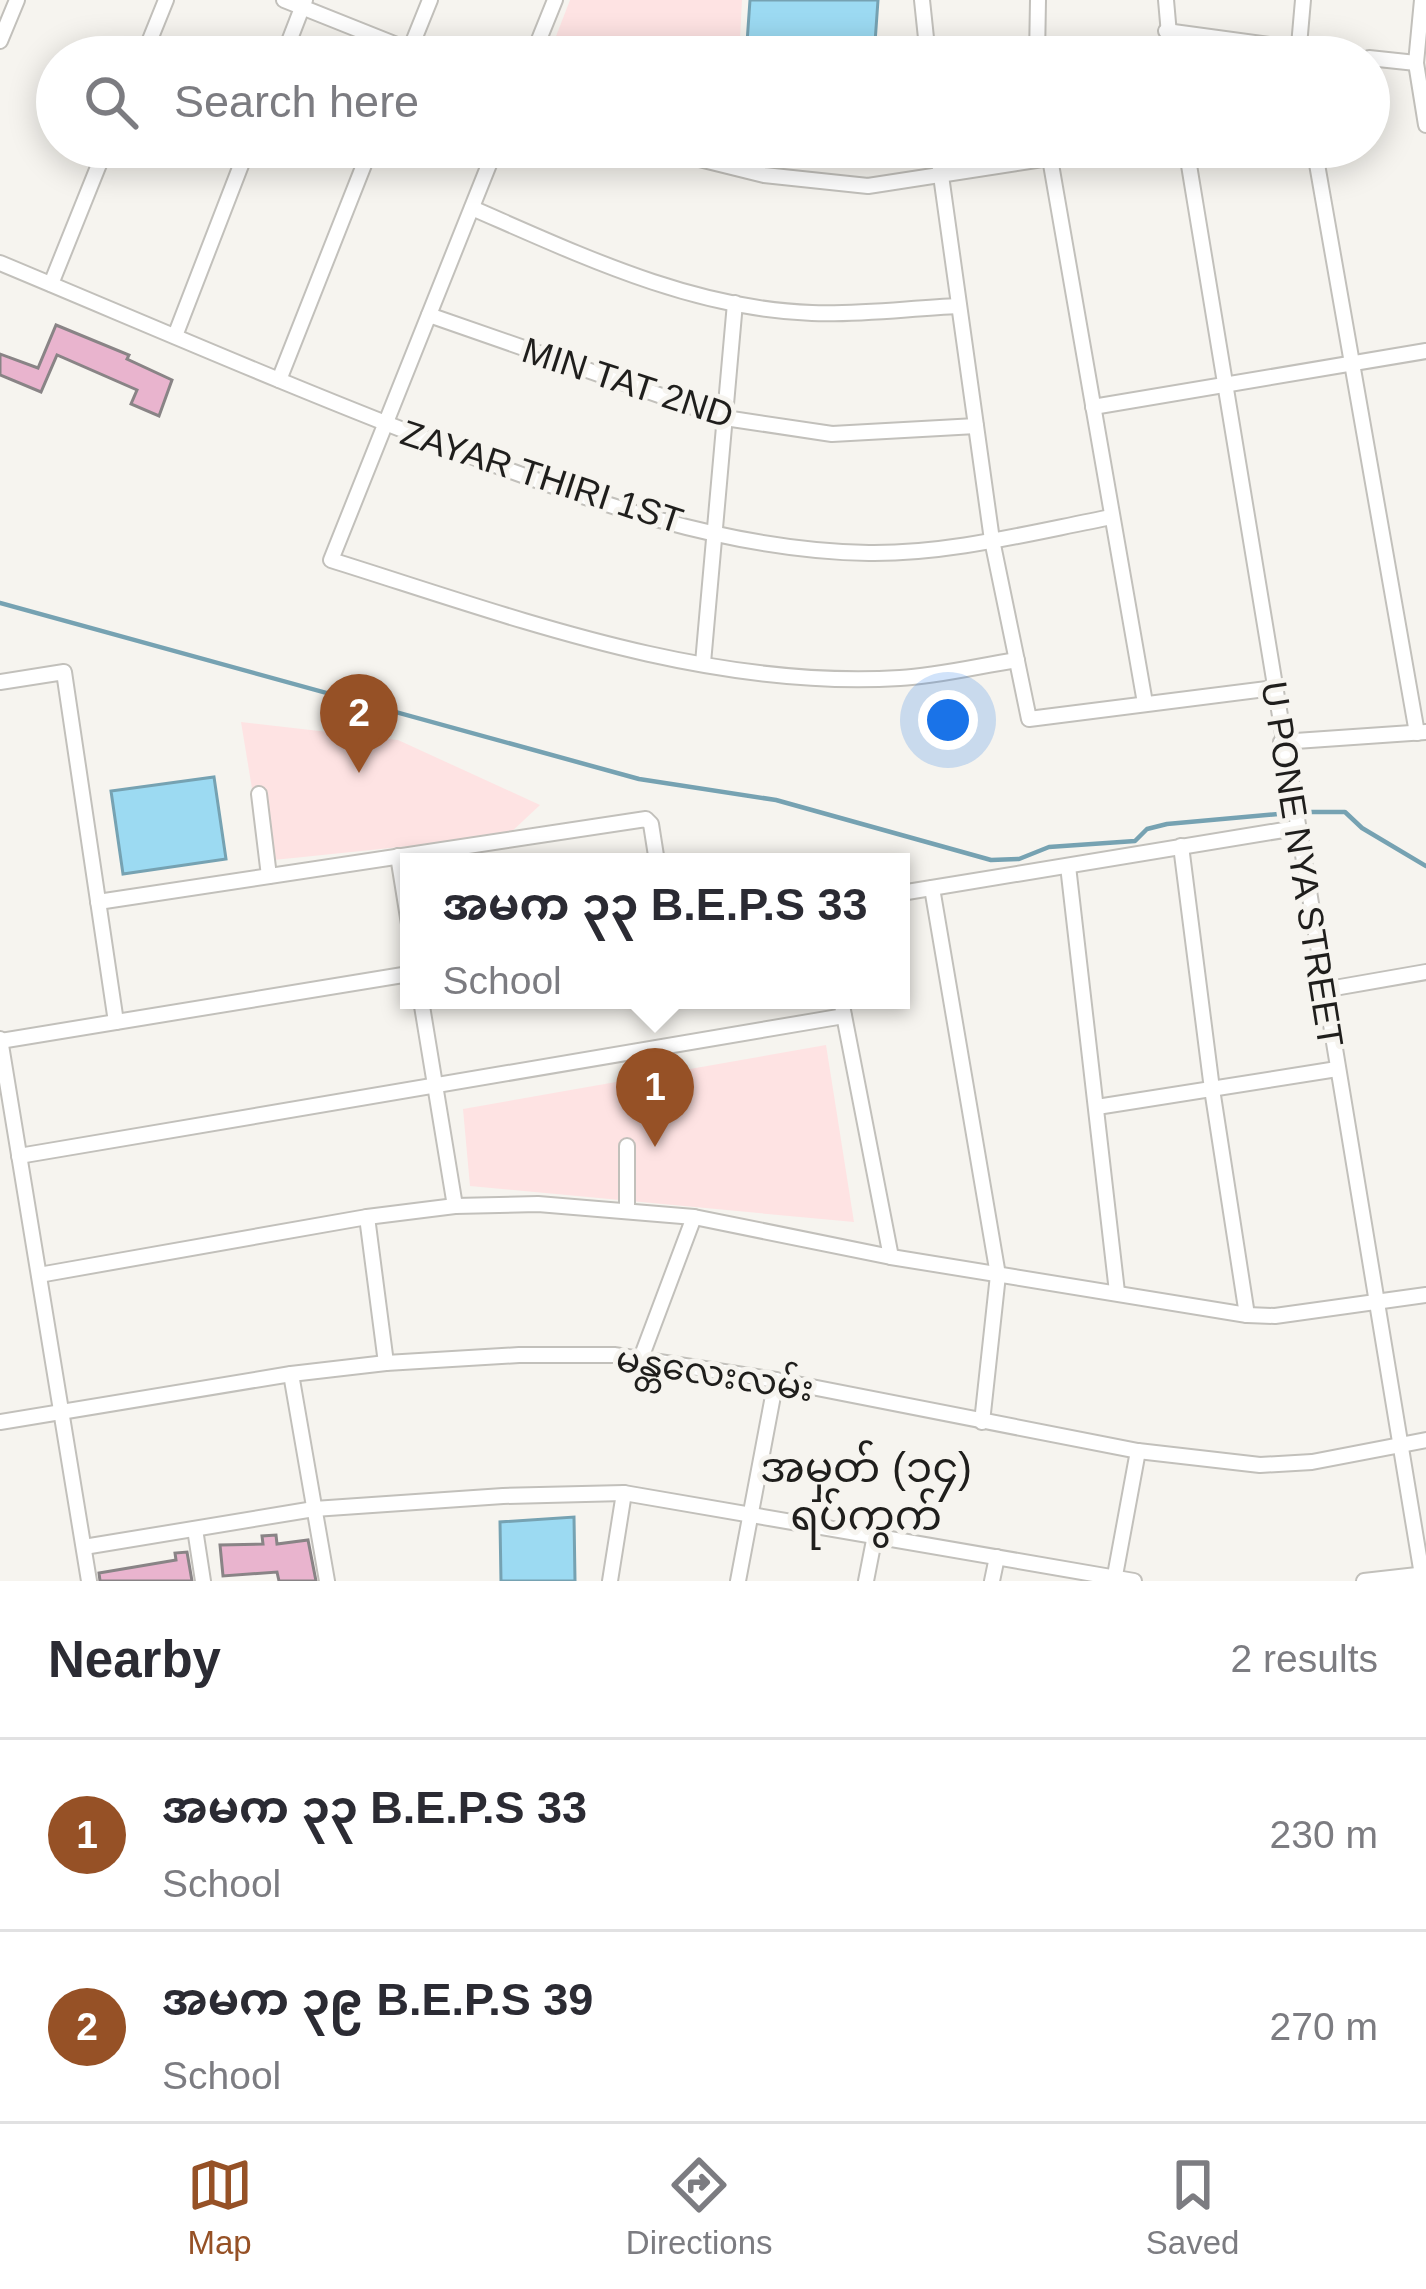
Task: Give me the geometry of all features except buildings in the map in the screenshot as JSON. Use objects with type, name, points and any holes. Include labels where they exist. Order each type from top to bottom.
[{"type":"street","points":[[0,41],[17,0]]},
{"type":"street","points":[[151,36],[166,0]]},
{"type":"street","points":[[284,0],[303,4],[370,36]]},
{"type":"street","points":[[415,36],[430,0]]},
{"type":"street","points":[[540,36],[555,0]]},
{"type":"street","points":[[922,0],[926,36]]},
{"type":"street","points":[[1037,36],[1038,0]]},
{"type":"street","points":[[1166,0],[1167,36]]},
{"type":"street","points":[[1300,36],[1303,0]]},
{"type":"street","points":[[1422,0],[1416,63],[1426,125]]},
{"type":"street","points":[[291,36],[303,4]]},
{"type":"street","points":[[1166,31],[1195,36]]},
{"type":"street","points":[[1390,60],[1416,63]]},
{"type":"street","points":[[51,284],[98,168]]},
{"type":"street","points":[[175,336],[240,168]]},
{"type":"street","points":[[279,380],[363,168]]},
{"type":"street","points":[[488,168],[331,560],[613,646],[703,663],[815,678],[902,678],[1017,660]]},
{"type":"street","points":[[733,168],[764,176],[868,185],[980,168]]},
{"type":"street","points":[[939,168],[992,540],[1029,719],[1274,688]]},
{"type":"street","points":[[1051,168],[1144,703]]},
{"type":"street","name":"U PONE NYA STREET","points":[[1189,168],[1281,742],[1424,1576]]},
{"type":"street","points":[[1281,742],[1421,732],[1318,168]]},
{"type":"street","points":[[472,208],[620,272],[735,303],[811,313],[958,306]]},
{"type":"street","name":"ZAYAR THIRI 1ST","points":[[0,263],[385,424],[542,483],[762,543],[870,553],[992,540],[1112,518]]},
{"type":"street","points":[[703,663],[735,303]]},
{"type":"street","name":"MIN TAT 2ND","points":[[429,315],[724,418],[832,434],[976,426]]},
{"type":"street","points":[[1093,407],[1426,351]]},
{"type":"street","points":[[0,682],[64,672],[116,1022]]},
{"type":"street","points":[[259,794],[269,876]]},
{"type":"street","points":[[418,853],[646,819],[652,824],[656,853]]},
{"type":"street","points":[[910,891],[1296,827]]},
{"type":"street","points":[[1181,846],[1247,1315]]},
{"type":"street","points":[[98,902],[398,856],[400,868]]},
{"type":"street","points":[[1069,866],[1117,1292]]},
{"type":"street","points":[[932,887],[998,1275],[982,1422]]},
{"type":"street","points":[[1323,990],[1426,972]]},
{"type":"street","points":[[89,1581],[0,1040],[400,975]]},
{"type":"street","points":[[423,1009],[455,1206]]},
{"type":"street","points":[[19,1156],[436,1088],[838,1009]]},
{"type":"street","points":[[843,1009],[891,1257]]},
{"type":"street","points":[[1097,1107],[1337,1069]]},
{"type":"street","points":[[627,1146],[627,1209]]},
{"type":"street","points":[[39,1275],[367,1217],[455,1206],[538,1204],[694,1217],[891,1257],[1247,1315],[1275,1316],[1426,1294]]},
{"type":"street","points":[[367,1217],[386,1363]]},
{"type":"street","points":[[641,1358],[694,1217]]},
{"type":"street","name":"မန္တလေးလမ်း","points":[[0,1422],[291,1374],[519,1355],[641,1358],[1138,1451],[1260,1465],[1312,1462],[1426,1440]]},
{"type":"street","points":[[291,1374],[326,1581]]},
{"type":"street","points":[[738,1581],[776,1380]]},
{"type":"street","points":[[1114,1579],[1138,1451]]},
{"type":"street","points":[[84,1547],[314,1509],[624,1493],[1134,1581]]},
{"type":"street","points":[[610,1581],[624,1493]]},
{"type":"street","points":[[195,1529],[203,1581]]},
{"type":"street","points":[[866,1581],[875,1535]]},
{"type":"street","points":[[992,1581],[997,1557]]},
{"type":"street","points":[[1364,1581],[1424,1576]]},
{"type":"shaded area","points":[[570,0],[742,0],[740,36],[556,36]]},
{"type":"shaded area","points":[[241,722],[398,740],[540,805],[507,836],[264,861]]},
{"type":"shaded area","points":[[826,1045],[854,1222],[470,1186],[463,1109]]},
{"type":"water","points":[[750,0],[878,0],[875,36],[747,36]]},
{"type":"water","points":[[214,777],[226,859],[123,874],[111,791]]},
{"type":"water","points":[[574,1517],[575,1581],[501,1581],[500,1522]]},
{"type":"waterway","points":[[0,603],[639,779],[776,800],[991,860],[1019,859],[1049,847],[1135,841],[1147,829],[1167,824],[1290,813]]},
{"type":"waterway","points":[[1302,812],[1345,812],[1362,828],[1426,866]]},
{"type":"place","name":"အမက ၃၉ B.E.P.S 39","points":[[359,773]]},
{"type":"place","name":"အမက ၃၃ B.E.P.S 33","points":[[655,1147]]},
{"type":"district","name":"အမှတ် (၁၄) ရပ်ကွက်","points":[[866,1491]]}]
